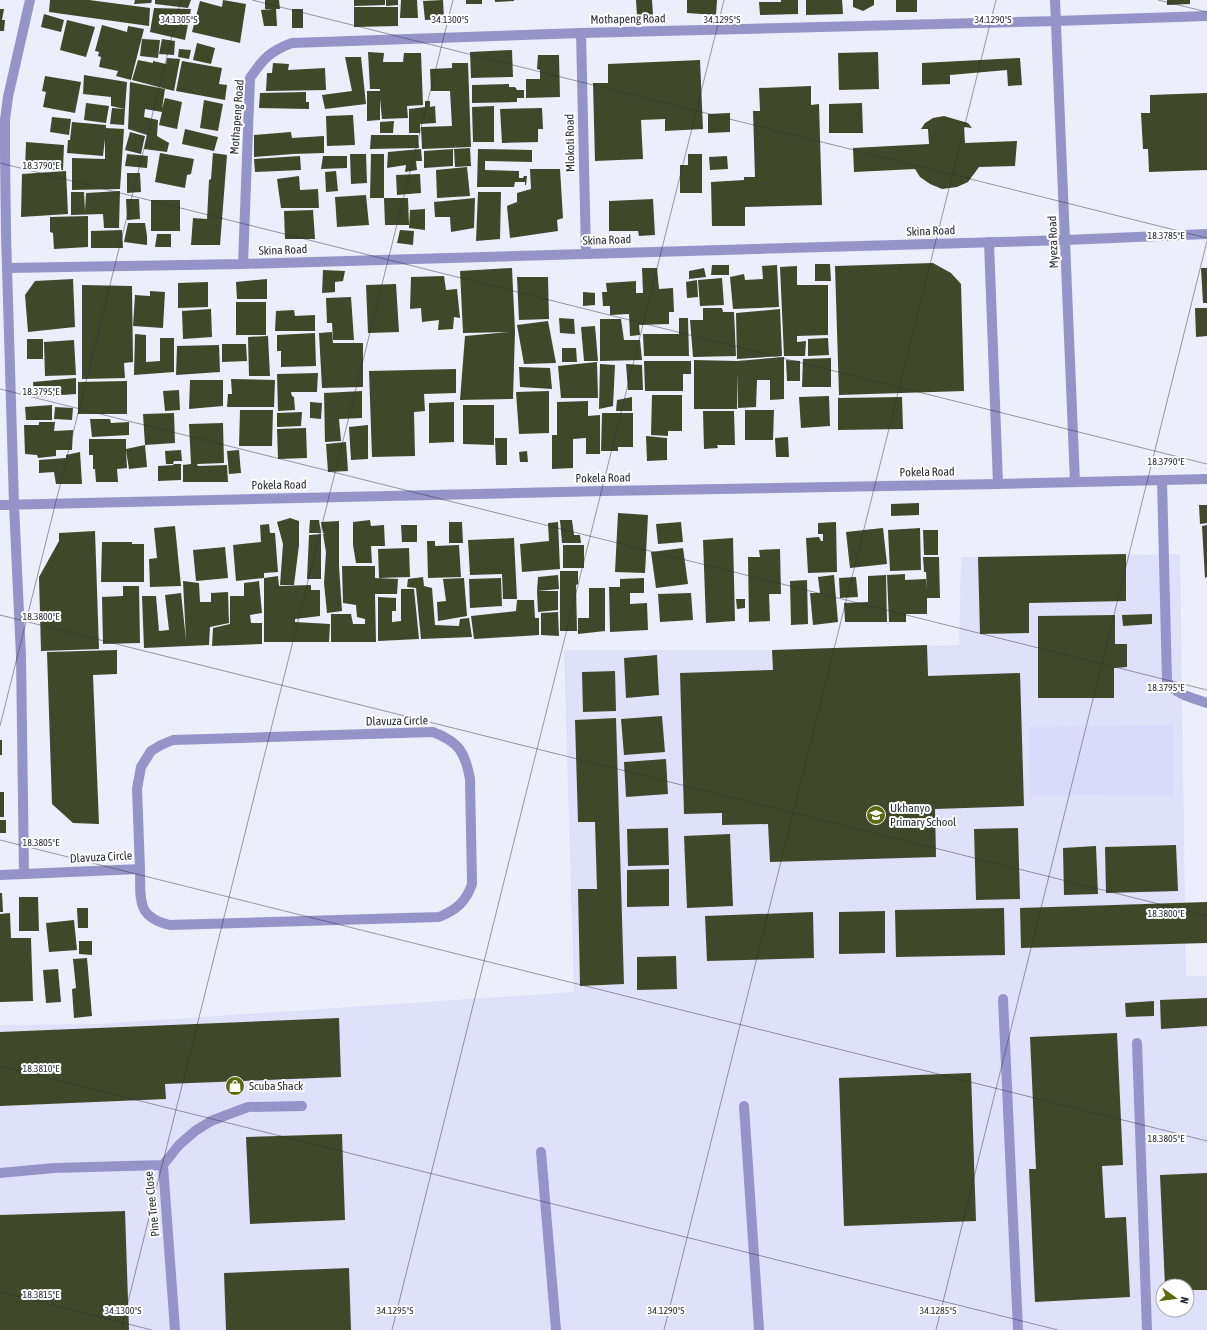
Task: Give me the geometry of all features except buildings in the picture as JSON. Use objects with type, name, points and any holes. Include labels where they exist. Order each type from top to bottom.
[{"type":"street","points":[[24,874],[21,656],[14,505],[6,233],[4,98],[30,0]]},
{"type":"street","name":"Myeza Road","points":[[1055,0],[1075,482]]},
{"type":"street","name":"Mothapeng Road","points":[[243,264],[250,78],[263,60],[278,48],[292,43],[581,33],[1207,16]]},
{"type":"street","name":"Mlokoti Road","points":[[581,33],[586,253]]},
{"type":"street","name":"Skina Road","points":[[7,268],[243,264],[1066,240],[1207,234]]},
{"type":"street","points":[[989,242],[998,484]]},
{"type":"street","name":"Pokela Road","points":[[0,506],[612,490],[1207,479]]},
{"type":"street","points":[[1162,480],[1167,681],[1171,687],[1178,692],[1207,703]]},
{"type":"street","name":"Dlavuza Circle","points":[[433,732],[455,743],[467,762],[470,779],[472,884],[460,905],[449,913],[439,917],[170,925],[160,923],[147,914],[141,900],[140,869],[138,780],[141,767],[151,751],[173,740],[433,732]]},
{"type":"street","name":"Dlavuza Circle","points":[[0,875],[140,869]]},
{"type":"street","points":[[1004,999],[1018,1330]]},
{"type":"street","points":[[1137,1043],[1147,1330]]},
{"type":"street","points":[[163,1165],[179,1145],[195,1131],[216,1119],[248,1107],[302,1106]]},
{"type":"street","points":[[744,1106],[760,1330]]},
{"type":"street","points":[[541,1152],[556,1330]]},
{"type":"street","name":"Pine Tree Close","points":[[0,1173],[54,1168],[163,1165],[175,1330]]},
{"type":"shaded area","points":[[1180,554],[1186,976],[1207,976],[1207,1330],[0,1330],[0,1025],[97,1024],[574,992],[564,650],[772,650],[959,645],[961,557]]},
{"type":"shaded area","points":[[1173,725],[1173,795],[1030,796],[1029,727]]},
{"type":"place","name":"Ukhanyo Primary School","points":[[876,815]]},
{"type":"place","name":"Scuba Shack","points":[[235,1086]]}]
